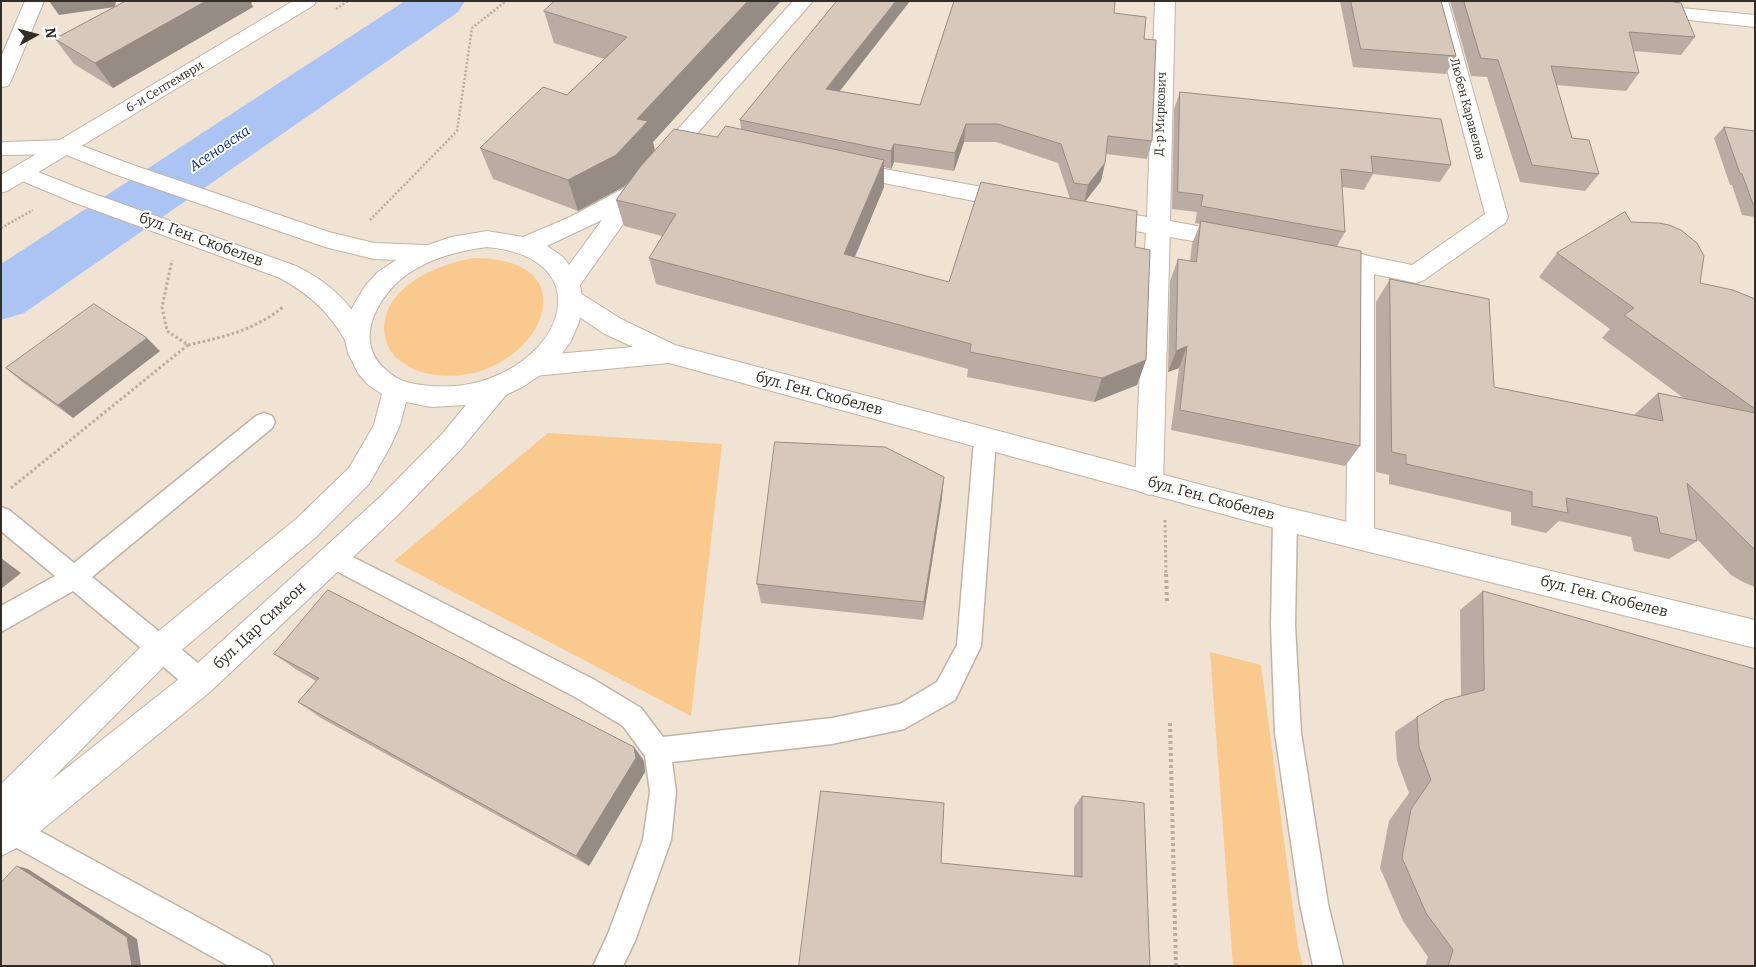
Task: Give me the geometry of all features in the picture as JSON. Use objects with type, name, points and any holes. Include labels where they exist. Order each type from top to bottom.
[{"type":"street","points":[[1,81],[6,62],[35,1]]},
{"type":"street","name":"6-и Септември","points":[[1,186],[307,1]]},
{"type":"street","points":[[525,245],[551,237],[585,221],[638,188],[695,137],[804,1]]},
{"type":"street","name":"Д-р Миркович","points":[[1157,485],[1158,227],[1165,1]]},
{"type":"street","name":"Любен Каравелов","points":[[1362,263],[1416,274],[1497,217],[1438,1]]},
{"type":"street","points":[[1629,9],[1755,21]]},
{"type":"street","points":[[3,146],[67,147],[140,176],[346,245],[374,251],[425,253]]},
{"type":"street","points":[[3,146],[23,173]]},
{"type":"street","points":[[830,166],[1033,205]]},
{"type":"street","name":"бул. Ген. Скобелев","points":[[23,173],[104,205],[288,272],[308,282],[329,298],[343,314],[357,338]]},
{"type":"street","points":[[570,292],[638,188]]},
{"type":"street","points":[[1081,213],[1255,244]]},
{"type":"street","points":[[506,240],[525,245],[540,252],[552,261],[562,272],[570,292],[570,313],[566,327],[558,341],[534,366],[496,388],[461,396],[426,397],[396,389],[380,380],[367,368],[360,354],[357,338],[359,318],[369,299],[390,275],[402,265],[425,253],[466,241],[506,240]]},
{"type":"street","points":[[1304,253],[1362,263],[1360,538]]},
{"type":"street","name":"бул. Ген. Скобелев","points":[[570,292],[612,326],[669,353],[985,440],[1285,519],[1755,634]]},
{"type":"street","name":"бул. Ген. Скобелев","points":[[534,366],[669,353]]},
{"type":"street","name":"бул. Цар Симеон","points":[[5,826],[200,681],[391,504],[452,441],[496,388]]},
{"type":"street","points":[[5,826],[161,648],[306,528],[359,476],[377,447],[387,425],[396,389]]},
{"type":"lane","points":[[1,621],[14,611],[75,577],[264,422]]},
{"type":"lane","points":[[657,751],[832,731],[904,716],[946,691],[969,646],[985,440]]},
{"type":"lane","points":[[1,518],[200,681]]},
{"type":"lane","points":[[1285,519],[1283,625],[1288,733],[1314,904],[1328,966]]},
{"type":"lane","points":[[333,558],[584,688],[632,717],[657,751],[663,792],[657,840],[620,941],[608,966]]},
{"type":"lane","points":[[5,826],[259,966]]},
{"type":"path","points":[[346,245],[457,131],[472,28],[506,1]]},
{"type":"path","points":[[178,232],[162,307],[167,331],[188,345]]},
{"type":"path","points":[[9,490],[188,345],[242,332],[272,318],[308,282]]},
{"type":"path","points":[[1157,485],[1167,602]]},
{"type":"path","points":[[1170,723],[1176,966]]},
{"type":"shaded area","points":[[475,258],[514,264],[537,280],[544,301],[538,325],[521,347],[495,365],[462,375],[425,373],[401,362],[388,347],[385,323],[389,308],[398,294],[427,273],[443,266]]},
{"type":"shaded area","points":[[548,433],[722,444],[691,716],[394,561]]},
{"type":"shaded area","points":[[1210,652],[1261,665],[1298,947],[1303,966],[1233,966]]},
{"type":"building","points":[[126,1],[206,1],[95,63],[55,39]]},
{"type":"building","points":[[555,1],[748,1],[637,119],[648,121],[616,155],[568,180],[480,148],[543,87],[567,95],[627,37],[544,11]]},
{"type":"building","points":[[837,1],[896,1],[826,89],[920,105],[954,1],[1115,1],[1114,13],[1146,17],[1144,39],[1156,40],[1152,141],[1108,136],[1105,163],[1088,185],[1074,183],[1061,144],[998,124],[966,124],[955,153],[894,144],[891,151],[740,120]]},
{"type":"building","points":[[1351,1],[1441,1],[1456,56],[1361,49]]},
{"type":"building","points":[[1464,1],[1667,1],[1681,3],[1695,37],[1629,32],[1639,73],[1551,66],[1572,138],[1589,140],[1599,174],[1532,165],[1498,60],[1481,58]]},
{"type":"building","points":[[1180,92],[1441,119],[1451,165],[1371,156],[1373,173],[1341,169],[1345,232],[1201,206],[1203,195],[1178,192]]},
{"type":"building","points":[[726,126],[884,160],[844,254],[949,282],[981,182],[1137,211],[1135,247],[1150,250],[1146,360],[1102,378],[970,352],[971,344],[649,258],[676,214],[616,200],[640,167],[674,129],[717,137]]},
{"type":"building","points":[[1724,127],[1755,131],[1755,204],[1753,204],[1740,173]]},
{"type":"building","points":[[1625,212],[1631,222],[1669,225],[1681,230],[1697,243],[1704,256],[1700,283],[1733,290],[1755,299],[1755,409],[1624,315],[1634,308],[1557,253]]},
{"type":"building","points":[[1201,221],[1361,251],[1360,446],[1180,410],[1187,346],[1176,351],[1178,259],[1196,262]]},
{"type":"building","points":[[1390,279],[1489,299],[1494,387],[1663,421],[1658,393],[1755,413],[1755,550],[1687,483],[1697,541],[1660,533],[1657,517],[1566,498],[1568,513],[1532,506],[1532,492],[1406,464],[1406,455],[1392,452]]},
{"type":"building","points":[[94,304],[147,338],[58,405],[6,368]]},
{"type":"building","points":[[775,442],[885,447],[944,477],[924,602],[757,584]]},
{"type":"building","points":[[328,590],[634,747],[636,758],[576,856],[298,702],[319,678],[274,654]]},
{"type":"building","points":[[1483,591],[1755,669],[1755,966],[1448,966],[1453,950],[1426,913],[1402,858],[1411,809],[1431,780],[1419,747],[1417,717],[1445,700],[1484,690]]},
{"type":"building","points":[[821,791],[944,803],[941,863],[1082,877],[1082,796],[1144,803],[1150,966],[799,966]]},
{"type":"building","points":[[17,866],[127,937],[132,966],[1,966],[1,883]]},
{"type":"waterway","name":"Асеновска","points":[[1,296],[440,1]]}]
